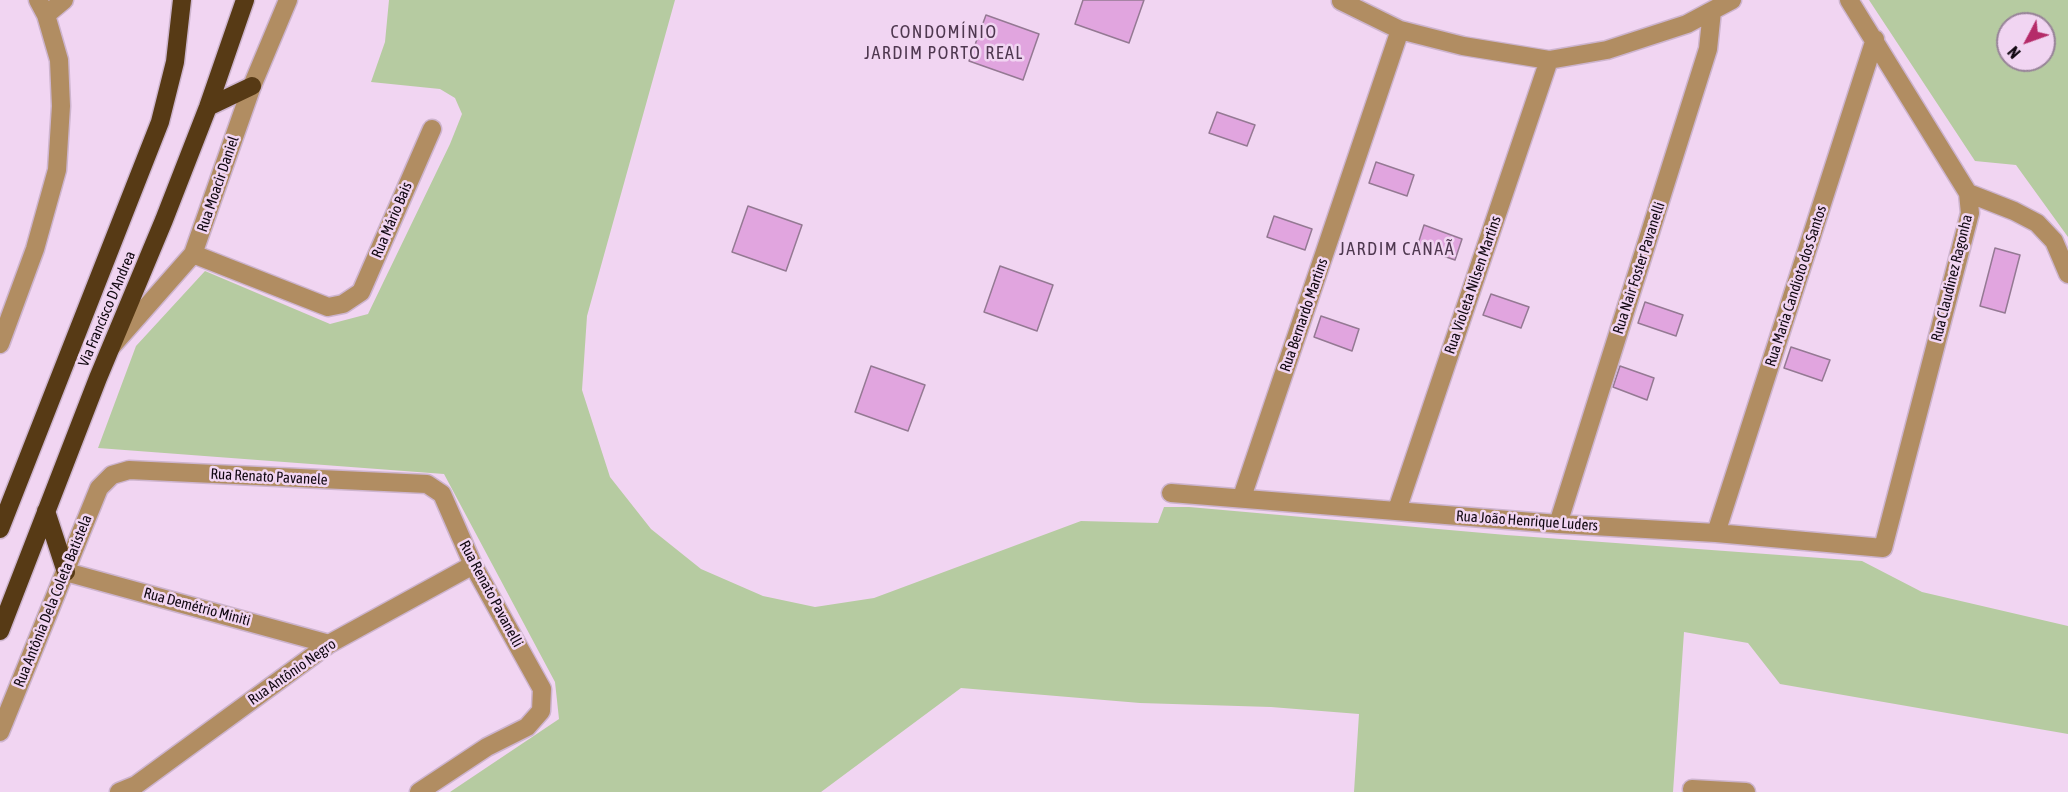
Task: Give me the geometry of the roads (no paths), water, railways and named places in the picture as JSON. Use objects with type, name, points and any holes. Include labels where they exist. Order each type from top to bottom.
[{"type":"highway","name":"Via Francisco D'Andrea","points":[[0,529],[160,122],[175,62],[182,0]]},
{"type":"highway","name":"Via Francisco D'Andrea","points":[[0,631],[208,107],[245,0]]},
{"type":"highway","points":[[208,107],[252,86]]},
{"type":"highway","points":[[46,511],[66,572]]},
{"type":"street","points":[[0,344],[36,249],[57,170],[61,106],[58,60],[42,8],[64,0]]},
{"type":"street","name":"Rua Moacir Daniel","points":[[112,346],[194,254],[252,86],[288,0]]},
{"type":"street","points":[[1341,1],[1400,30],[1463,46],[1549,60],[1607,50],[1687,24],[1732,0]]},
{"type":"street","name":"Rua Claudinez Ragonha","points":[[1849,0],[1968,193],[1970,213],[1883,548]]},
{"type":"street","name":"Rua Nair Foster Pavanelli","points":[[1558,524],[1708,49],[1712,11]]},
{"type":"street","name":"Rua Bernardo Martins","points":[[1242,497],[1400,30]]},
{"type":"street","name":"Rua Maria Candioto dos Santos","points":[[1716,533],[1875,39]]},
{"type":"street","name":"Rua Violeta Nilsen Martins","points":[[1396,510],[1549,60]]},
{"type":"street","name":"Rua Mário Bais","points":[[194,254],[328,307],[343,304],[361,292],[432,129]]},
{"type":"street","points":[[1968,193],[2014,211],[2037,223],[2054,241],[2068,274]]},
{"type":"street","name":"Rua Renato Pavanele","points":[[112,475],[129,470],[427,484]]},
{"type":"street","name":"Rua Antônia Dela Coleta Batistela","points":[[0,732],[99,488],[112,475]]},
{"type":"street","name":"Rua Renato Pavanelli","points":[[419,792],[487,747],[527,727],[541,711],[542,689],[473,566],[442,494],[427,484]]},
{"type":"street","name":"Rua João Henrique Luders","points":[[1171,493],[1558,524],[1716,533],[1883,548]]},
{"type":"street","name":"Rua Antônio Negro","points":[[119,792],[136,785],[329,644],[473,566]]},
{"type":"street","name":"Rua Demétrio Miniti","points":[[66,572],[329,644]]},
{"type":"street","points":[[1692,789],[1746,792]]},
{"type":"district","name":"CONDOMÍNIO JARDIM PORTO REAL","points":[[944,42]]},
{"type":"district","name":"JARDIM CANAÃ","points":[[1397,249]]}]
